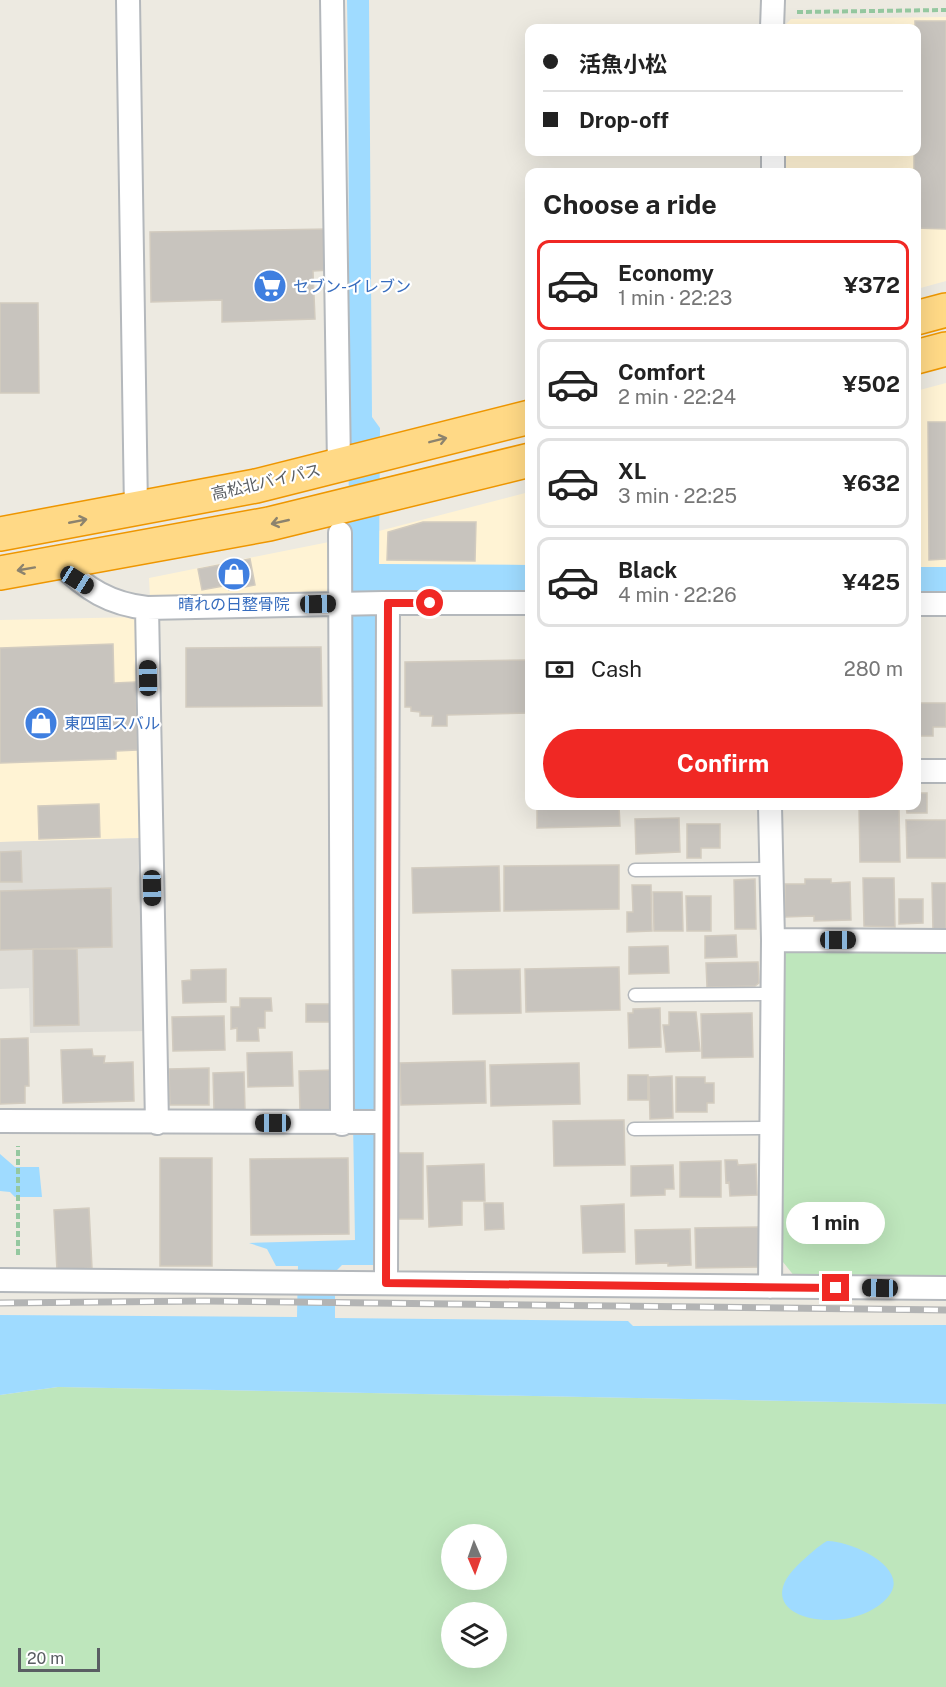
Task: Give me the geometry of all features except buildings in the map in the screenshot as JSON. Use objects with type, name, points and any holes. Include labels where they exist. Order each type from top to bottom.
[{"type":"highway","points":[[921,317],[946,310]]},
{"type":"highway","points":[[921,356],[946,349]]},
{"type":"highway","name":"高松北バイパス","points":[[0,534],[256,486],[525,418]]},
{"type":"highway","points":[[0,573],[269,524],[338,521],[381,497],[525,461]]},
{"type":"street","points":[[128,0],[136,509]]},
{"type":"street","points":[[332,0],[343,465]]},
{"type":"street","points":[[338,521],[342,604],[342,1124]]},
{"type":"street","points":[[60,563],[77,580],[90,588],[123,605],[147,608],[385,603],[525,603]]},
{"type":"street","points":[[385,603],[386,1283]]},
{"type":"street","points":[[921,604],[946,604]]},
{"type":"street","points":[[147,608],[157,1123]]},
{"type":"street","points":[[921,771],[946,771]]},
{"type":"street","points":[[770,810],[772,994],[770,1287]]},
{"type":"street","points":[[772,940],[946,941]]},
{"type":"street","points":[[9,1121],[342,1124],[386,1122]]},
{"type":"street","points":[[9,1280],[946,1288]]},
{"type":"lane","points":[[635,870],[771,869]]},
{"type":"lane","points":[[635,995],[772,994]]},
{"type":"lane","points":[[634,1130],[770,1128]]},
{"type":"path","points":[[773,14],[946,10]]},
{"type":"path","points":[[9,1121],[18,1210],[9,1280]]},
{"type":"shaded area","points":[[946,17],[946,281],[921,288],[921,168],[785,168],[785,156],[921,156],[921,24],[786,24],[791,19]]},
{"type":"shaded area","points":[[946,383],[946,567],[921,567],[921,390]]},
{"type":"shaded area","points":[[525,493],[525,565],[379,564],[379,531]]},
{"type":"shaded area","points":[[334,541],[336,594],[150,598],[149,578]]},
{"type":"shaded area","points":[[137,617],[142,838],[0,842],[0,620]]},
{"type":"shaded area","points":[[142,838],[148,1031],[30,1033],[29,988],[0,989],[0,842]]},
{"type":"green space","points":[[779,949],[946,949],[946,1278],[795,1277],[779,1257]]},
{"type":"green space","points":[[58,1387],[946,1404],[946,1687],[0,1687],[0,1395]]},
{"type":"water","points":[[347,0],[369,0],[372,417],[380,428],[379,564],[525,565],[525,590],[380,590],[381,1265],[342,1265],[335,1272],[335,1318],[628,1321],[633,1326],[946,1325],[946,1404],[58,1387],[0,1395],[0,1315],[297,1317],[298,1266],[276,1266],[267,1249],[249,1243],[355,1240],[344,589],[350,583]]},
{"type":"water","points":[[921,567],[946,567],[946,592],[921,592]]},
{"type":"water","points":[[0,1154],[15,1167],[39,1167],[42,1197],[15,1197],[10,1192],[0,1191]]},
{"type":"water","points":[[827,1541],[849,1545],[863,1551],[885,1566],[892,1576],[893,1586],[888,1597],[871,1610],[850,1618],[828,1620],[807,1617],[791,1610],[783,1598],[785,1581],[802,1561]]},
{"type":"railway","points":[[0,1303],[205,1301],[946,1310]]},
{"type":"place","name":"セブン-イレブン","points":[[270,286]]},
{"type":"place","name":"晴れの日整骨院","points":[[234,574]]},
{"type":"place","name":"東四国スバル","points":[[41,723]]},
{"type":"route","points":[[430,603],[388,603],[386,1283],[836,1288]]}]
